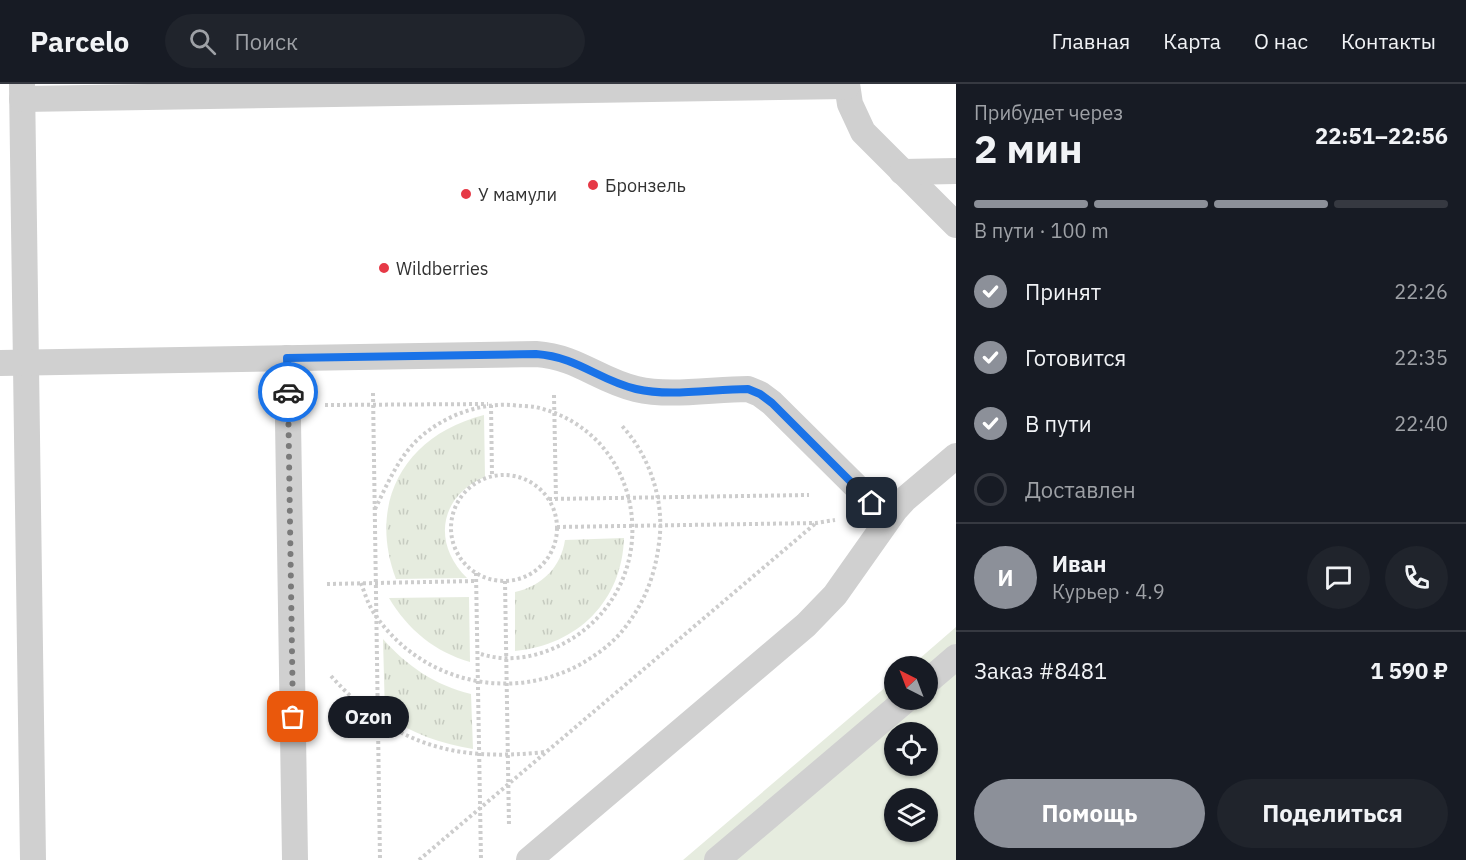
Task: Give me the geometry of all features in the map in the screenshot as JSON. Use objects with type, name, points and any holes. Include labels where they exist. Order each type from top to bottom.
[{"type":"lane","points":[[33,860],[22,92],[847,85],[850,104],[863,132],[956,225]]},
{"type":"lane","points":[[902,172],[956,171]]},
{"type":"lane","points":[[0,363],[536,354],[566,358],[627,387],[639,390],[660,392],[748,389],[772,403],[885,515]]},
{"type":"lane","points":[[287,358],[295,860]]},
{"type":"lane","points":[[529,860],[806,625],[835,595],[885,515],[956,456]]},
{"type":"lane","points":[[938,673],[956,657]]},
{"type":"lane","points":[[717,860],[894,710]]},
{"type":"path","points":[[554,356],[556,499]]},
{"type":"path","points":[[372,357],[380,860]]},
{"type":"path","points":[[288,406],[373,404],[534,407],[555,413],[586,432],[601,446],[622,478],[629,498],[634,526],[630,560],[617,593],[592,625],[560,647],[531,656],[506,659],[491,658],[478,653]]},
{"type":"path","points":[[492,476],[493,405]]},
{"type":"path","points":[[375,509],[402,458],[423,434],[457,413],[493,405]]},
{"type":"path","points":[[361,583],[375,615],[398,642],[427,664],[459,677],[477,682],[530,683],[565,673],[596,655],[622,632],[642,602],[656,569],[661,526],[658,497],[648,464],[621,425]]},
{"type":"path","points":[[508,475],[524,479],[538,487],[549,499],[555,513],[557,527],[555,544],[547,558],[536,570],[521,578],[505,581],[490,579],[476,573],[464,563],[456,550],[452,535],[452,519],[456,504],[477,482],[492,476],[508,475]]},
{"type":"path","points":[[549,499],[863,494]]},
{"type":"path","points":[[557,527],[816,523],[885,515]]},
{"type":"path","points":[[419,860],[816,523]]},
{"type":"path","points":[[476,573],[481,860]]},
{"type":"path","points":[[291,584],[476,581]]},
{"type":"path","points":[[505,581],[509,827]]},
{"type":"path","points":[[329,674],[347,694],[378,718],[396,730],[424,743],[479,755],[508,756],[546,751]]},
{"type":"green space","points":[[484,415],[485,477],[470,485],[458,496],[450,508],[446,522],[445,536],[449,551],[456,565],[467,578],[396,579],[388,551],[386,524],[390,499],[400,476],[414,455],[433,438],[456,425]]},
{"type":"green space","points":[[624,538],[615,581],[605,600],[592,616],[577,629],[558,640],[538,647],[515,651],[515,592],[534,585],[549,574],[559,559],[565,540]]},
{"type":"green space","points":[[469,597],[470,662],[434,646],[414,630],[396,610],[389,598]]},
{"type":"green space","points":[[956,627],[956,860],[683,860],[884,689],[884,710],[938,710],[938,656],[923,656]]},
{"type":"green space","points":[[383,639],[423,674],[446,686],[471,694],[473,749],[427,737],[385,715]]},
{"type":"way so far","points":[[288,392],[293,717]]},
{"type":"place","name":"Бронзель","points":[[593,185]]},
{"type":"place","name":"У мамули","points":[[466,194]]},
{"type":"place","name":"Wildberries","points":[[384,268]]},
{"type":"place","name":"Ozon","points":[[293,717]]},
{"type":"route","points":[[288,392],[287,358],[536,354],[566,358],[627,387],[639,390],[660,392],[748,389],[772,403],[872,503]]}]
